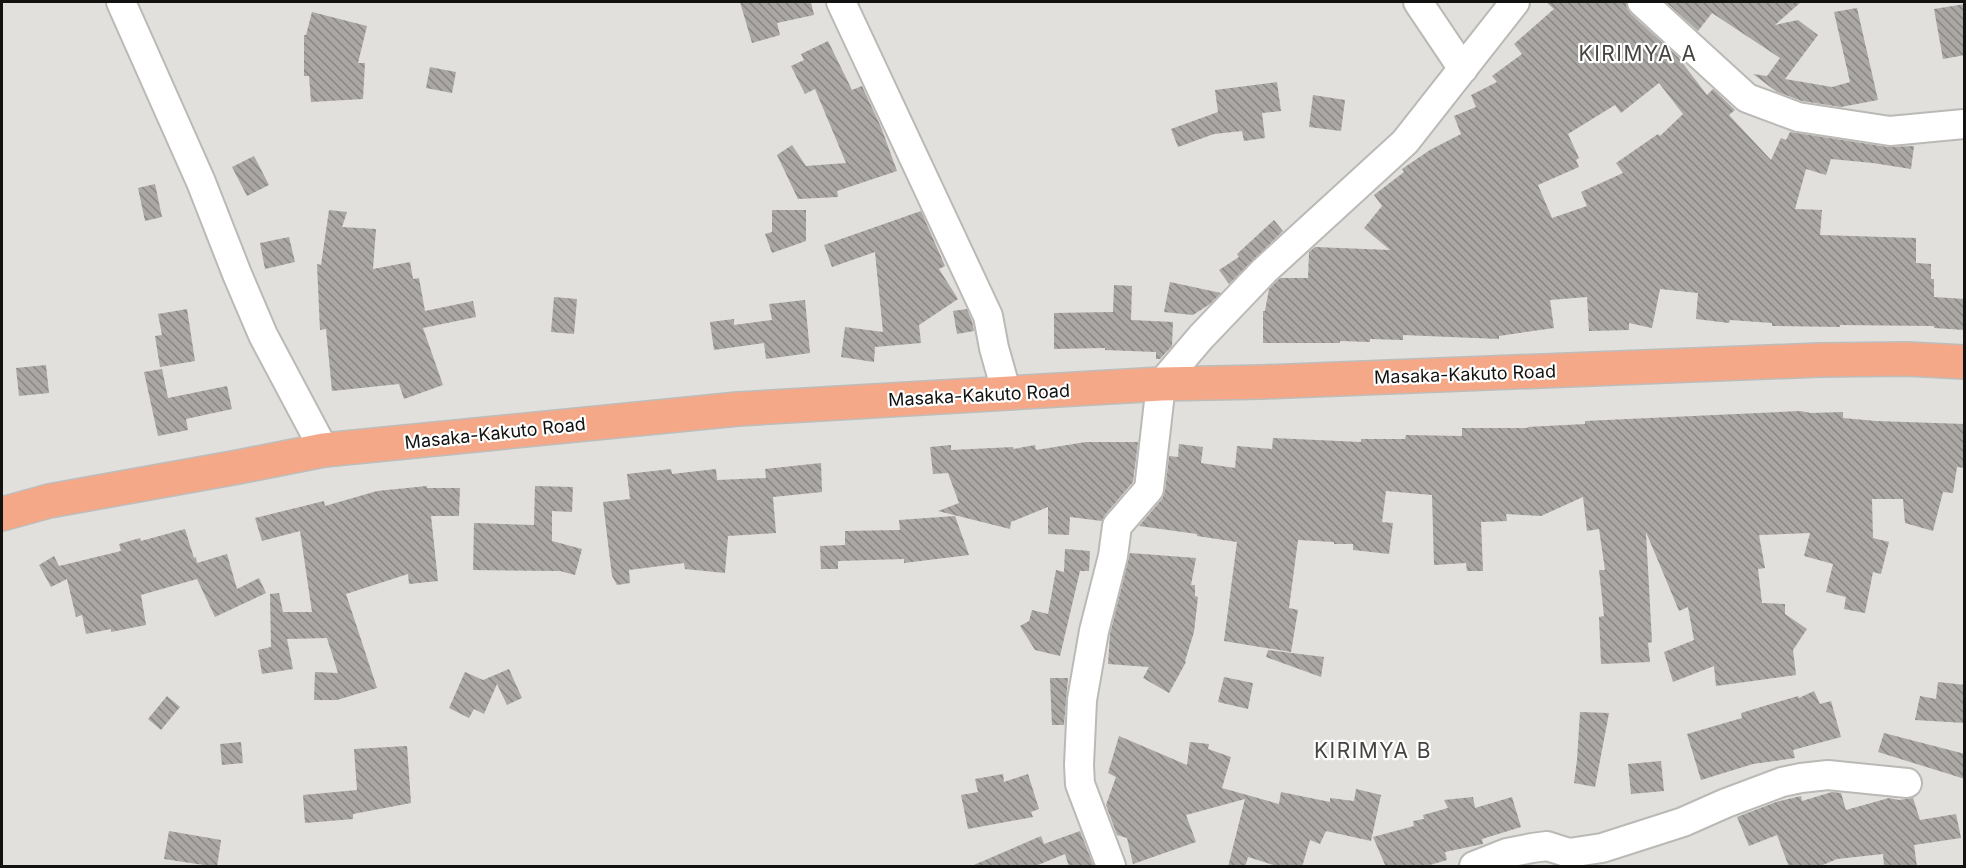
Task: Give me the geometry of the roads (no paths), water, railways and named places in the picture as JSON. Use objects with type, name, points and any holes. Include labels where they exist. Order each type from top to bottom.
[{"type":"highway","name":"Masaka-Kakuto Road","points":[[2,514],[49,501],[324,450],[738,409],[1161,384],[1820,360],[1907,359],[1965,362]]},
{"type":"street","points":[[121,2],[196,171],[263,335],[324,450]]},
{"type":"street","points":[[841,2],[988,316],[1007,394]]},
{"type":"street","points":[[1418,2],[1463,69]]},
{"type":"street","points":[[1111,867],[1080,784],[1082,700],[1094,631],[1113,556],[1117,526],[1149,489],[1161,384],[1201,337],[1264,271],[1405,142],[1515,2]]},
{"type":"street","points":[[1642,2],[1747,98],[1798,117],[1890,131],[1965,124]]},
{"type":"street","points":[[2,498],[49,501]]},
{"type":"street","points":[[1474,867],[1507,853],[1532,848],[1547,846],[1569,853],[1602,848],[1683,822],[1726,802],[1782,782],[1801,778],[1828,775],[1907,783]]},
{"type":"district","name":"KIRIMYA A","points":[[1638,53]]},
{"type":"district","name":"KIRIMYA B","points":[[1373,750]]}]
